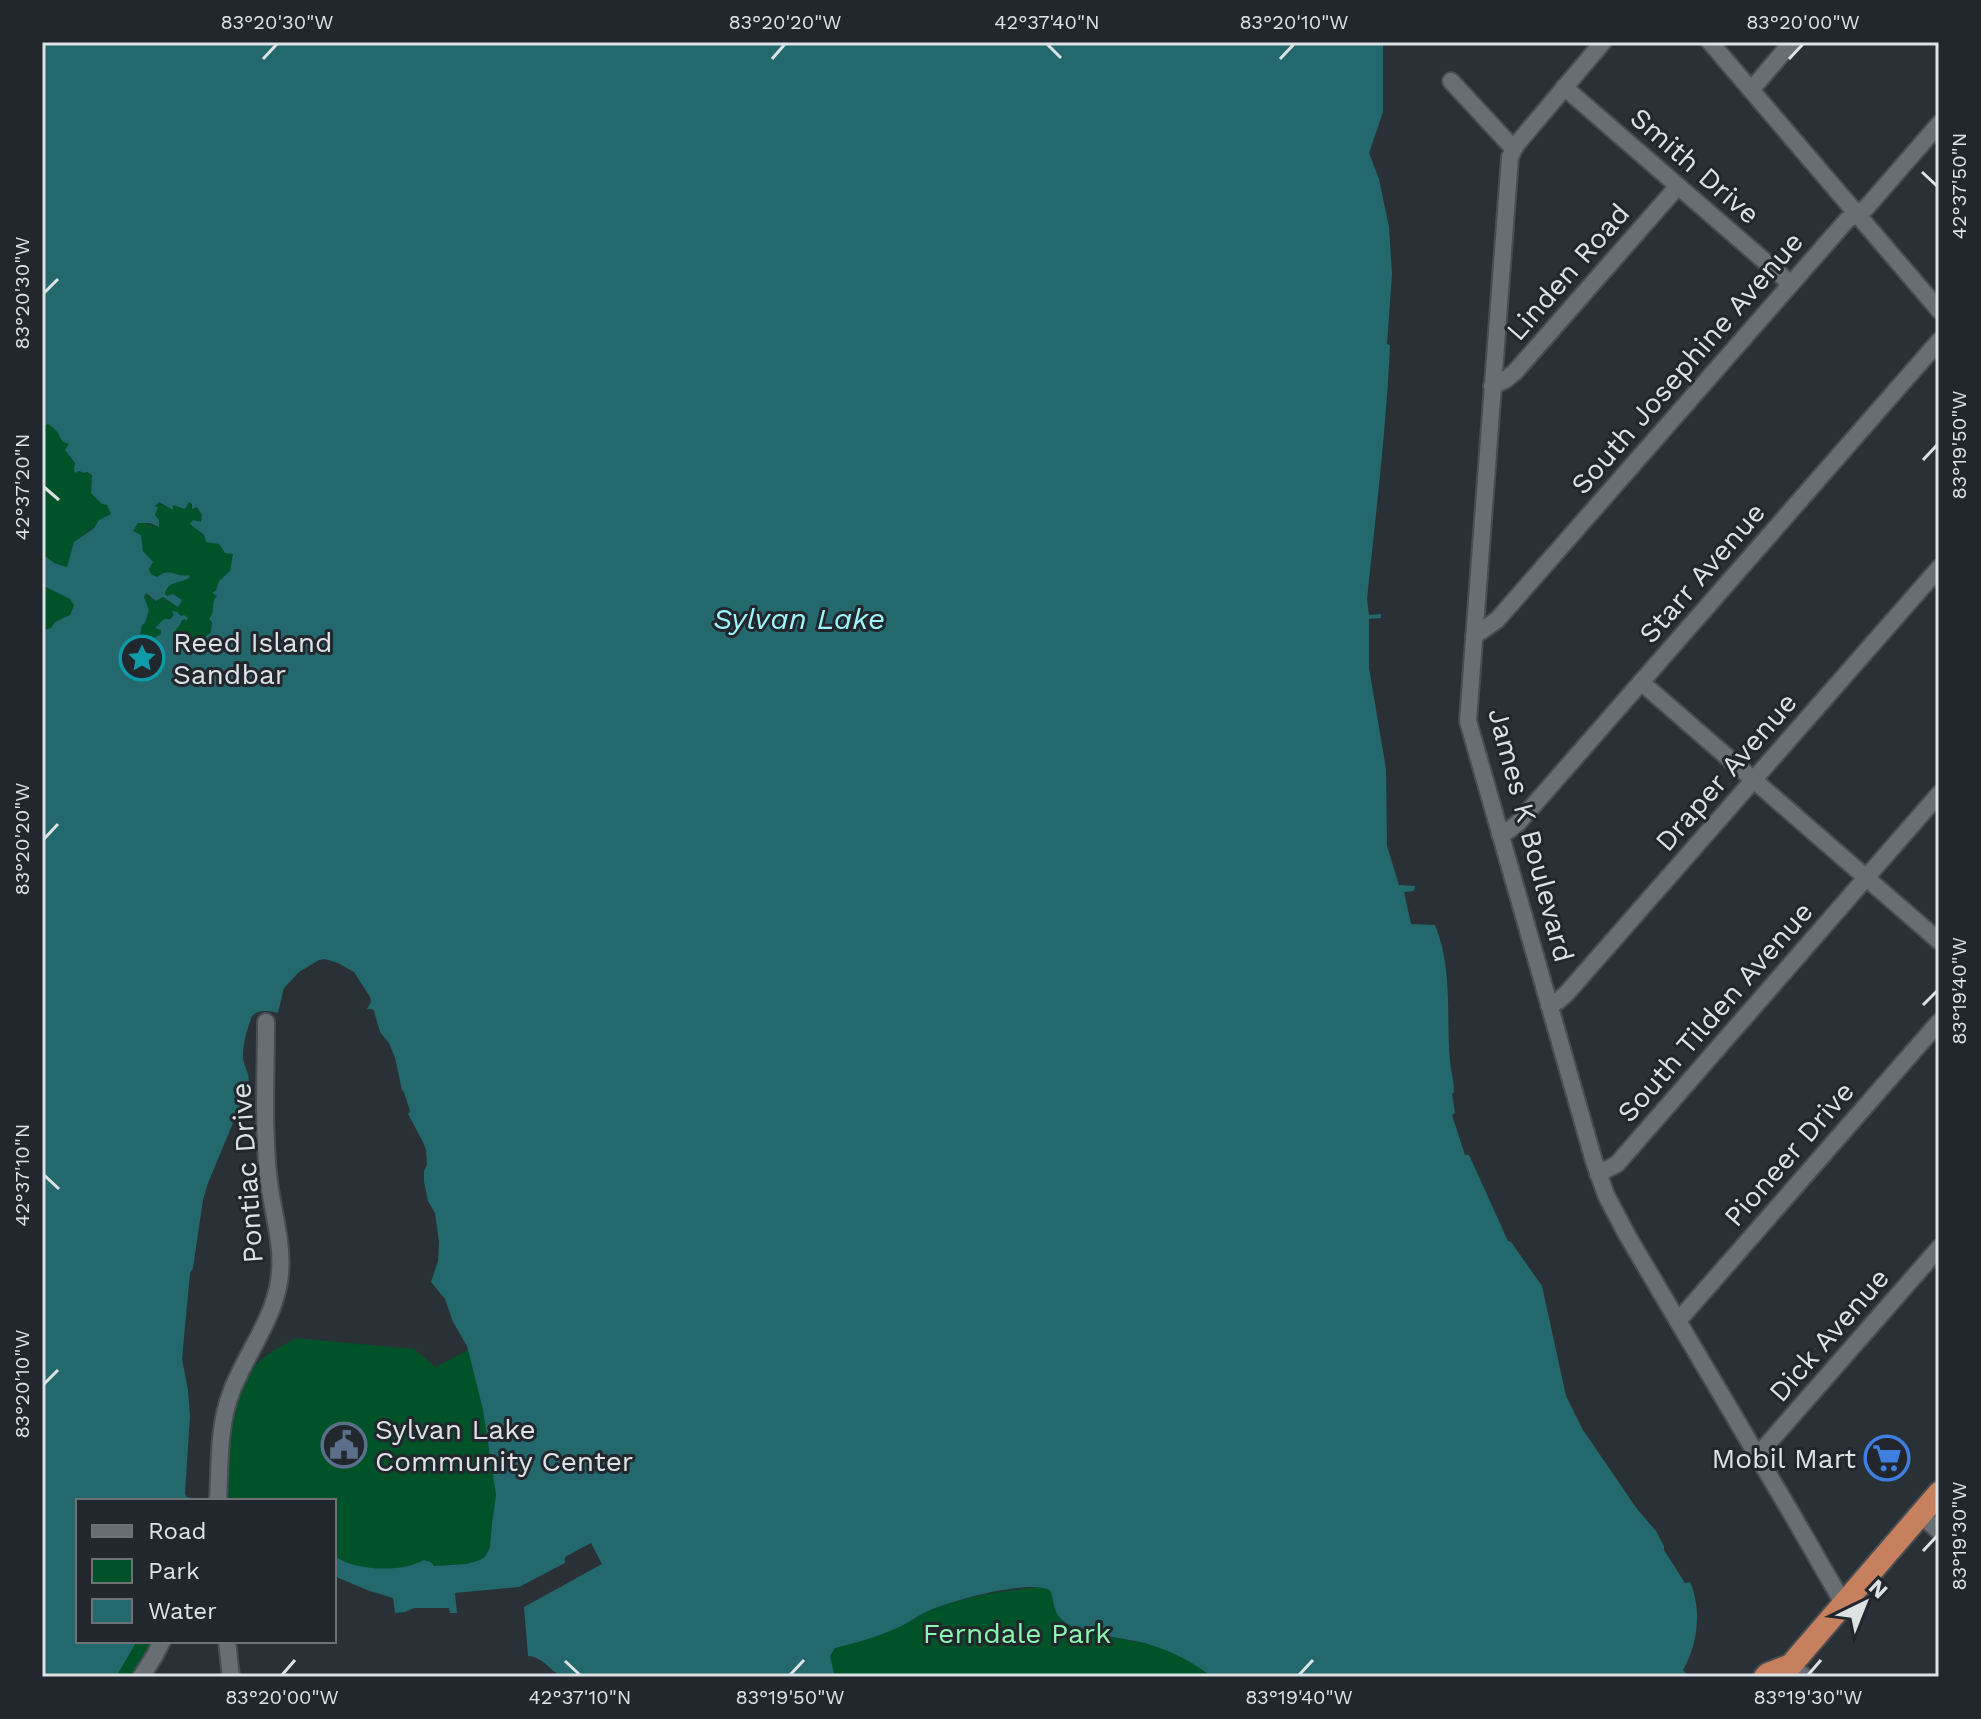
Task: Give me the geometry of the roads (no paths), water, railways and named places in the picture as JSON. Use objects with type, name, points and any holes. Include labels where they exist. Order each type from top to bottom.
[{"type":"highway","points":[[1765,1677],[1768,1674],[1795,1673],[1843,1603],[1939,1493]]},
{"type":"street","points":[[1451,81],[1513,148],[1603,42]]},
{"type":"street","points":[[1710,42],[1939,310]]},
{"type":"street","points":[[1751,90],[1792,42]]},
{"type":"street","name":"Smith Drive","points":[[1564,87],[1791,284]]},
{"type":"street","name":"South Josephine Avenue","points":[[1474,636],[1497,620],[1847,220],[1866,208],[1939,124]]},
{"type":"street","name":"James K Boulevard","points":[[1513,148],[1468,721],[1598,1174],[1616,1216],[1843,1603]]},
{"type":"street","name":"Linden Road","points":[[1492,386],[1515,372],[1678,186]]},
{"type":"street","name":"Starr Avenue","points":[[1500,834],[1518,823],[1939,341]]},
{"type":"street","name":"Draper Avenue","points":[[1549,1005],[1567,993],[1939,568]]},
{"type":"street","points":[[1641,682],[1939,941]]},
{"type":"street","name":"South Tilden Avenue","points":[[1598,1174],[1617,1164],[1939,794]]},
{"type":"street","name":"Pontiac Drive","points":[[218,1499],[222,1427],[227,1405],[236,1380],[270,1313],[280,1274],[280,1240],[267,1168],[266,1022]]},
{"type":"street","name":"Pioneer Drive","points":[[1678,1321],[1939,1022]]},
{"type":"street","name":"Dick Avenue","points":[[1758,1455],[1939,1248]]},
{"type":"street","points":[[1920,1515],[1939,1531]]},
{"type":"street","points":[[141,1677],[161,1643]]},
{"type":"street","points":[[227,1643],[231,1677]]},
{"type":"water","name":"Sylvan Lake","points":[[42,42],[1383,42],[1383,112],[1369,153],[1379,179],[1389,227],[1392,274],[1387,344],[1390,345],[1367,599],[1369,615],[1381,614],[1381,618],[1369,619],[1369,668],[1386,769],[1387,846],[1399,885],[1415,886],[1414,891],[1404,892],[1411,924],[1435,925],[1441,942],[1448,993],[1455,1113],[1452,1115],[1465,1155],[1469,1155],[1508,1241],[1542,1286],[1566,1396],[1583,1430],[1637,1509],[1656,1531],[1664,1550],[1685,1583],[1690,1582],[1694,1592],[1697,1626],[1683,1670],[1689,1677],[1211,1677],[1191,1662],[1159,1648],[1069,1625],[1056,1612],[1050,1590],[1025,1587],[954,1602],[928,1611],[888,1632],[835,1648],[830,1656],[835,1677],[563,1677],[538,1658],[528,1656],[524,1607],[602,1564],[591,1543],[565,1557],[565,1563],[519,1587],[455,1593],[457,1613],[450,1613],[449,1608],[414,1608],[395,1613],[393,1598],[336,1577],[336,1557],[354,1565],[379,1568],[403,1567],[424,1560],[434,1566],[480,1560],[490,1547],[496,1495],[483,1410],[467,1346],[453,1322],[445,1299],[431,1282],[438,1261],[439,1242],[435,1213],[428,1201],[424,1182],[426,1150],[408,1114],[410,1111],[389,1043],[380,1032],[374,1011],[367,1009],[370,997],[354,972],[325,959],[299,972],[284,988],[278,1013],[261,1011],[252,1016],[243,1050],[248,1087],[203,1200],[190,1273],[182,1359],[190,1416],[185,1494],[196,1499],[76,1499],[76,1643],[136,1643],[116,1677],[42,1677],[42,635],[55,622],[70,615],[74,605],[70,599],[42,585],[42,554],[56,564],[67,567],[74,542],[94,528],[99,520],[111,514],[107,505],[91,493],[92,475],[79,471],[75,473],[75,463],[65,450],[69,444],[63,442],[48,424],[42,427]],"holes":[[[159,502],[173,510],[173,505],[185,509],[189,502],[192,509],[197,507],[202,515],[201,522],[193,520],[190,524],[204,535],[206,542],[219,544],[225,553],[233,554],[230,571],[212,593],[217,596],[209,619],[212,622],[211,632],[204,637],[177,634],[175,631],[181,621],[185,619],[186,622],[188,618],[172,611],[174,615],[155,628],[161,630],[161,634],[154,638],[140,635],[149,610],[144,597],[146,593],[156,601],[163,597],[178,607],[182,600],[173,594],[165,594],[172,584],[190,577],[170,572],[157,577],[151,574],[149,569],[153,562],[143,551],[141,535],[133,531],[138,523],[159,527],[155,515],[158,507],[155,506]]]},
{"type":"place","name":"Reed Island Sandbar","points":[[142,658]]},
{"type":"place","name":"Sylvan Lake Community Center","points":[[344,1445]]},
{"type":"place","name":"Mobil Mart","points":[[1887,1458]]},
{"type":"park label","name":"Ferndale Park","points":[[1017,1633]]}]
